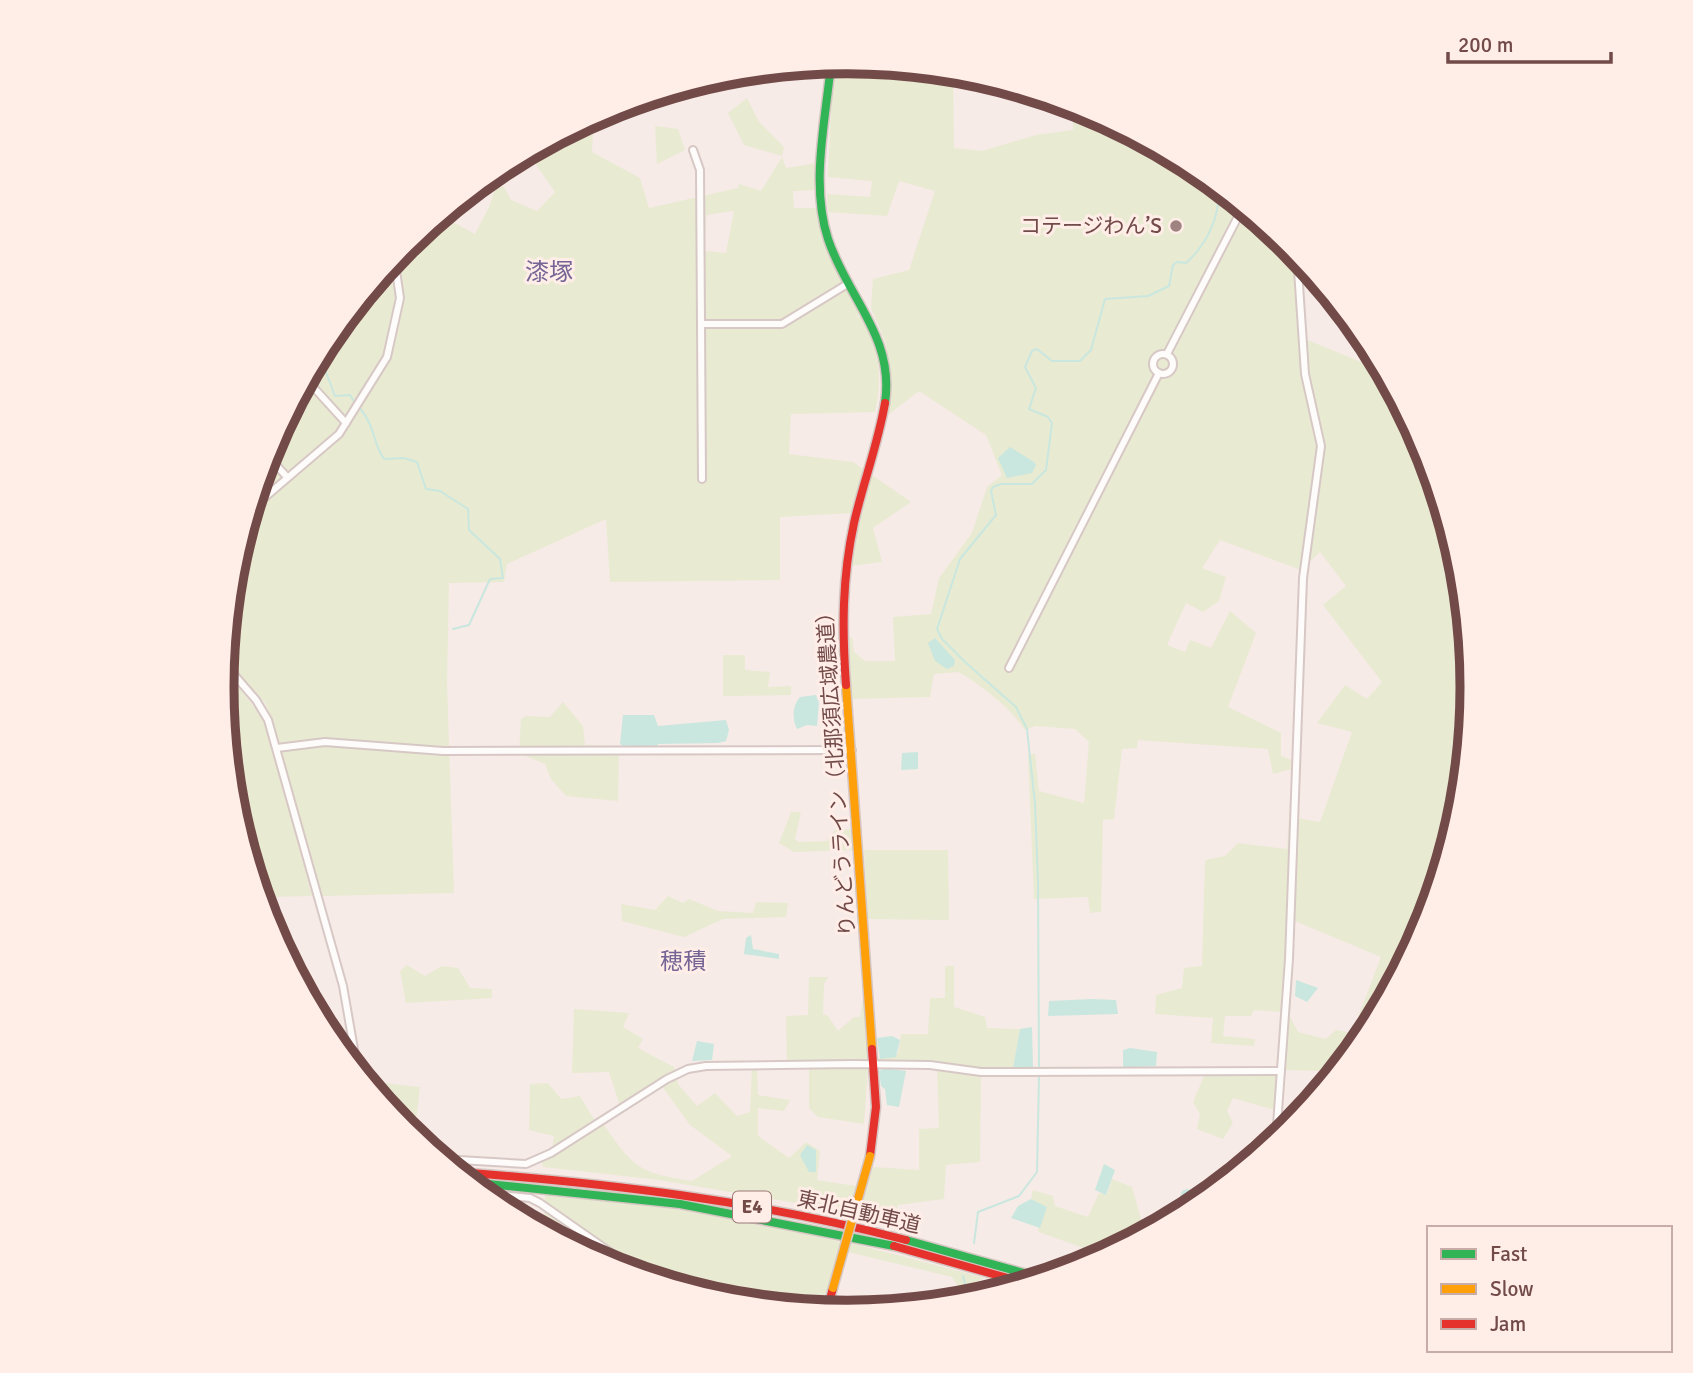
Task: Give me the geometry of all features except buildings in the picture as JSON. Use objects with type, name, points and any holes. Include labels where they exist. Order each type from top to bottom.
[{"type":"main road","name":"りんどうライン（北那須広域農道）","points":[[830,74],[824,143],[823,210],[828,236],[849,283],[878,334],[887,381],[884,409],[848,546],[842,584],[841,618],[876,1107],[870,1156],[830,1299]]},
{"type":"main road","name":"東北自動車道","points":[[474,1173],[600,1184],[749,1206],[922,1244],[1024,1273]]},
{"type":"main road","name":"東北自動車道","points":[[489,1184],[626,1197],[747,1215],[919,1253],[1008,1278]]},
{"type":"street","points":[[694,150],[700,170],[702,479]]},
{"type":"street","points":[[1167,354],[1239,216]]},
{"type":"street","points":[[263,498],[339,434],[390,350],[400,298],[396,271]]},
{"type":"street","points":[[1277,1123],[1293,875],[1303,588],[1321,446],[1305,374],[1298,273]]},
{"type":"street","points":[[702,324],[782,324],[849,283]]},
{"type":"street","points":[[1161,353],[1167,354],[1172,359],[1172,369],[1166,374],[1158,373],[1153,366],[1154,359],[1161,353]]},
{"type":"street","points":[[1009,668],[1158,373]]},
{"type":"street","points":[[313,386],[346,423]]},
{"type":"street","points":[[275,464],[287,477]]},
{"type":"street","points":[[234,675],[262,707],[277,748],[343,986],[355,1052]]},
{"type":"street","points":[[277,748],[324,742],[443,751],[612,750],[679,753],[852,750]]},
{"type":"street","points":[[459,1161],[516,1164],[537,1160],[688,1069],[706,1066],[930,1065],[981,1072],[1281,1071]]},
{"type":"street","points":[[505,1195],[530,1198],[540,1203],[611,1252]]},
{"type":"green space","points":[[833,74],[887,75],[953,83],[954,148],[982,151],[1036,135],[1073,130],[1073,117],[1118,137],[1187,177],[1220,200],[1280,253],[1300,275],[1305,339],[1368,365],[1413,452],[1439,528],[1448,567],[1458,646],[1458,727],[1448,806],[1439,845],[1413,921],[1396,958],[1352,1032],[1381,957],[1295,921],[1290,1017],[1298,1032],[1326,1039],[1336,1030],[1352,1033],[1324,1071],[1278,1070],[1275,1110],[1233,1098],[1227,1111],[1233,1123],[1223,1139],[1197,1129],[1200,1114],[1193,1102],[1207,1069],[1277,1069],[1282,1012],[1254,1010],[1251,1016],[1225,1016],[1223,1036],[1255,1039],[1254,1046],[1211,1043],[1213,1018],[1155,1014],[1156,995],[1182,988],[1184,968],[1202,966],[1205,860],[1225,856],[1238,843],[1287,849],[1292,769],[1273,774],[1268,749],[1138,740],[1137,748],[1122,749],[1114,819],[1103,820],[1101,912],[1090,913],[1088,897],[1034,899],[1028,756],[1035,753],[1039,791],[1084,803],[1089,742],[1075,729],[1035,726],[1025,730],[1012,713],[995,698],[959,672],[934,674],[930,697],[850,699],[847,638],[852,637],[854,652],[865,661],[895,661],[893,617],[931,614],[939,578],[972,533],[987,487],[1002,475],[986,435],[919,391],[888,415],[891,376],[885,341],[871,308],[873,279],[909,270],[935,191],[899,181],[887,216],[828,212],[827,194],[870,197],[872,181],[828,177]],"holes":[[[1220,540],[1301,570],[1320,552],[1346,586],[1323,605],[1382,682],[1367,699],[1345,685],[1317,723],[1352,732],[1320,822],[1296,818],[1299,763],[1281,756],[1281,733],[1228,707],[1256,633],[1230,611],[1211,648],[1190,640],[1185,652],[1167,645],[1186,603],[1203,612],[1219,601],[1226,577],[1202,568]]]},
{"type":"green space","points":[[747,98],[759,122],[784,147],[782,156],[744,145],[728,113]]},
{"type":"green space","points":[[655,126],[678,129],[685,150],[657,164]]},
{"type":"green space","points":[[593,129],[592,152],[640,178],[649,208],[738,188],[739,184],[761,191],[782,157],[786,168],[818,163],[816,190],[793,191],[794,208],[817,208],[829,255],[861,314],[853,320],[862,315],[868,327],[876,351],[879,387],[875,412],[791,414],[789,454],[853,462],[911,502],[873,528],[882,562],[849,566],[853,513],[780,517],[780,580],[610,582],[606,519],[507,564],[504,582],[449,583],[447,683],[454,893],[322,896],[272,719],[265,703],[234,668],[245,567],[266,489],[297,415],[337,346],[360,313],[413,253],[449,220],[475,234],[496,186],[504,187],[511,200],[537,211],[555,192],[533,160]],"holes":[[[734,211],[726,253],[705,251],[706,215]]]},
{"type":"green space","points":[[723,655],[745,655],[745,670],[770,672],[768,687],[791,686],[791,695],[723,696]]},
{"type":"green space","points":[[234,681],[266,722],[312,896],[271,897],[266,884],[245,806],[235,727]]},
{"type":"green space","points":[[563,702],[583,726],[585,745],[619,746],[618,801],[566,796],[551,779],[545,764],[519,753],[521,719],[526,716],[550,717]]},
{"type":"green space","points":[[791,812],[801,812],[795,839],[799,842],[827,841],[835,830],[852,829],[854,850],[794,852],[779,843]]},
{"type":"green space","points":[[864,850],[948,850],[949,920],[868,919]]},
{"type":"green space","points":[[668,896],[683,903],[689,899],[718,911],[753,913],[756,902],[788,903],[786,917],[723,919],[684,937],[622,921],[621,904],[655,910]]},
{"type":"green space","points":[[407,965],[425,976],[442,966],[458,968],[470,988],[492,989],[492,998],[406,1003],[400,971]]},
{"type":"green space","points":[[945,966],[954,966],[954,1007],[985,1017],[987,1028],[1020,1029],[1013,1070],[981,1069],[980,1162],[946,1165],[944,1199],[898,1205],[893,1221],[858,1213],[873,1167],[919,1170],[919,1129],[939,1128],[937,1068],[878,1067],[878,1058],[898,1054],[901,1034],[928,1034],[930,998],[945,998]]},
{"type":"green space","points":[[809,977],[828,977],[824,984],[823,1014],[828,1016],[838,1031],[854,1017],[860,1017],[864,990],[868,1069],[864,1124],[818,1117],[809,1108],[809,1068],[787,1068],[786,1016],[808,1015]]},
{"type":"green space","points":[[574,1009],[629,1013],[623,1027],[643,1039],[638,1048],[674,1067],[678,1084],[697,1106],[715,1093],[737,1116],[750,1112],[752,1068],[757,1068],[758,1095],[790,1100],[784,1111],[758,1108],[758,1136],[789,1158],[806,1142],[820,1151],[817,1180],[856,1186],[849,1212],[659,1180],[543,1167],[542,1161],[552,1150],[554,1136],[529,1130],[530,1084],[548,1083],[561,1099],[580,1096],[598,1126],[604,1125],[631,1160],[660,1175],[692,1181],[732,1156],[690,1125],[659,1082],[620,1106],[609,1072],[572,1073]]},
{"type":"green space","points":[[379,1083],[420,1087],[416,1123]]},
{"type":"green space","points":[[1112,1179],[1132,1187],[1141,1219],[1147,1220],[1088,1250],[1039,1232],[1046,1207],[1031,1199],[1033,1190],[1053,1196],[1055,1206],[1088,1217],[1099,1193],[1107,1195]]},
{"type":"green space","points":[[545,1195],[582,1197],[657,1206],[842,1242],[826,1299],[806,1298],[727,1288],[688,1279],[612,1253],[544,1219]]},
{"type":"green space","points":[[851,1243],[985,1278],[969,1285],[970,1287],[959,1289],[952,1277],[848,1252]]},
{"type":"water","points":[[1010,447],[1034,462],[1036,465],[1032,473],[1007,478],[998,458]]},
{"type":"water","points":[[935,638],[955,660],[954,666],[947,669],[935,661],[928,643]]},
{"type":"water","points":[[816,695],[819,703],[817,726],[807,725],[797,729],[794,721],[795,704],[800,697]]},
{"type":"water","points":[[623,715],[654,715],[658,726],[726,720],[729,730],[726,741],[718,743],[658,744],[657,748],[623,746],[620,744]]},
{"type":"water","points":[[918,752],[918,769],[901,770],[902,753]]},
{"type":"water","points":[[751,935],[753,949],[779,954],[779,959],[744,954],[746,938]]},
{"type":"water","points":[[1296,980],[1318,988],[1307,1002],[1295,996]]},
{"type":"water","points":[[1116,1000],[1118,1014],[1048,1016],[1049,1001]]},
{"type":"water","points":[[1032,1027],[1033,1067],[1013,1068],[1020,1029]]},
{"type":"water","points":[[892,1036],[900,1040],[896,1057],[880,1059],[877,1038]]},
{"type":"water","points":[[697,1041],[714,1044],[712,1060],[692,1061]]},
{"type":"water","points":[[1130,1048],[1157,1052],[1156,1066],[1123,1068],[1123,1050]]},
{"type":"water","points":[[884,1068],[906,1071],[899,1107],[887,1105],[879,1071]]},
{"type":"water","points":[[807,1145],[816,1150],[816,1172],[809,1172],[800,1155]]},
{"type":"water","points":[[1104,1164],[1115,1170],[1106,1195],[1095,1190]]},
{"type":"water","points":[[1187,1189],[1194,1191],[1179,1201],[1182,1191]]},
{"type":"water","points":[[1031,1199],[1047,1207],[1040,1228],[1011,1218],[1018,1206]]},
{"type":"waterway","points":[[1039,1070],[1038,881],[1035,804],[1027,729],[1016,707],[965,662],[942,639],[937,629],[960,559],[996,515],[991,491],[993,487],[1001,484],[1032,484],[1046,470],[1052,423],[1048,417],[1029,409],[1036,388],[1025,367],[1032,351],[1037,349],[1052,361],[1080,361],[1091,350],[1105,299],[1148,296],[1169,286],[1173,265],[1177,262],[1186,263],[1201,247],[1215,219],[1219,199]]},
{"type":"waterway","points":[[323,369],[335,396],[350,395],[355,403]]},
{"type":"waterway","points":[[359,407],[384,459],[404,458],[417,462],[426,489],[440,491],[468,509],[469,530],[500,559],[503,578],[490,579],[469,625],[453,629]]},
{"type":"waterway","points":[[974,1243],[978,1212],[1019,1196],[1037,1172],[1039,1076]]},
{"type":"waterway","points":[[963,1276],[966,1288]]},
{"type":"traffic: fast","points":[[830,74],[821,151],[820,196],[823,218],[836,260],[876,337],[886,379],[885,403]]},
{"type":"traffic: fast","points":[[489,1184],[680,1204],[894,1246]]},
{"type":"traffic: fast","points":[[906,1240],[1024,1273]]},
{"type":"traffic: slow","points":[[846,685],[872,1049]]},
{"type":"traffic: slow","points":[[833,1288],[870,1156]]},
{"type":"traffic: jam","points":[[846,685],[844,624],[847,564],[854,523],[885,403]]},
{"type":"traffic: jam","points":[[870,1156],[876,1107],[872,1049]]},
{"type":"traffic: jam","points":[[474,1173],[627,1188],[739,1204],[906,1240]]},
{"type":"traffic: jam","points":[[894,1246],[1008,1278]]},
{"type":"traffic: jam","points":[[830,1299],[833,1288]]},
{"type":"place","name":"コテージわん’S","points":[[1176,226]]},
{"type":"district","name":"漆塚","points":[[549,272]]},
{"type":"district","name":"穂積","points":[[683,961]]}]
